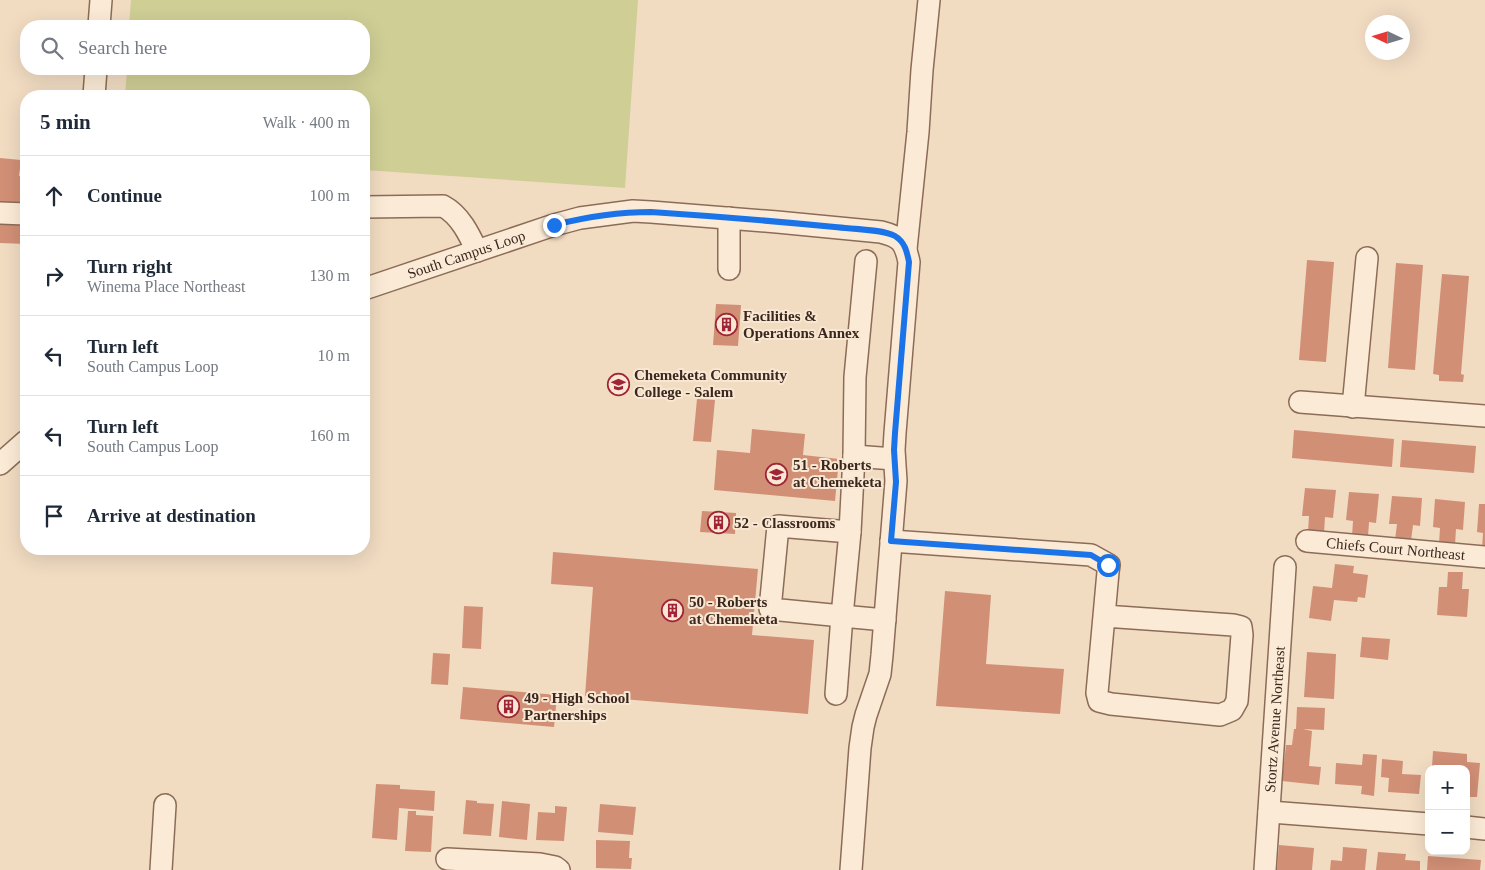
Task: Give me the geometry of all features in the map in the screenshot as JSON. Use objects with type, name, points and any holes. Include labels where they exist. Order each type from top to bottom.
[{"type":"street","points":[[99,20],[101,0]]},
{"type":"street","points":[[851,870],[860,748],[866,715],[880,674],[885,620],[896,482],[894,459],[895,433],[929,0]]},
{"type":"street","points":[[94,90],[96,75]]},
{"type":"street","points":[[370,207],[444,206],[457,216],[477,251]]},
{"type":"street","name":"South Campus Loop","points":[[370,286],[580,218],[633,212],[729,218],[881,232],[902,241],[908,255]]},
{"type":"street","points":[[0,213],[20,214]]},
{"type":"street","points":[[729,218],[729,269]]},
{"type":"street","points":[[1353,407],[1367,258]]},
{"type":"street","points":[[836,694],[850,532],[856,377],[866,261]]},
{"type":"street","points":[[1300,402],[1485,416]]},
{"type":"street","points":[[0,464],[20,446]]},
{"type":"street","points":[[854,456],[894,459]]},
{"type":"street","points":[[850,532],[778,526],[770,609],[885,620]]},
{"type":"street","points":[[891,541],[1091,555],[1108,565],[1097,693],[1099,701],[1111,704],[1220,715],[1232,710],[1237,701],[1241,627],[1234,624],[1104,616]]},
{"type":"street","name":"Chiefs Court Northeast","points":[[1307,541],[1485,558]]},
{"type":"street","name":"Stortz Avenue Northeast","points":[[1265,870],[1286,567]]},
{"type":"street","points":[[161,870],[165,805]]},
{"type":"street","points":[[1269,812],[1425,824]]},
{"type":"street","points":[[1470,828],[1485,829]]},
{"type":"street","points":[[447,859],[540,864],[555,867],[559,870]]},
{"type":"shaded area","points":[[131,0],[638,0],[625,188],[370,170],[370,90],[125,90],[127,75],[370,75],[370,20],[129,20]]},
{"type":"building","points":[[0,158],[20,160],[20,244],[0,243]]},
{"type":"building","points":[[1307,260],[1334,262],[1326,362],[1299,360]]},
{"type":"building","points":[[1396,263],[1423,265],[1415,370],[1388,368]]},
{"type":"building","points":[[1442,274],[1469,276],[1461,374],[1464,375],[1463,382],[1439,381],[1439,375],[1433,374]]},
{"type":"building","name":"Facilities & Operations Annex","points":[[716,304],[741,305],[738,346],[713,345]]},
{"type":"building","points":[[697,399],[715,400],[711,442],[693,441]]},
{"type":"building","name":"51 - Roberts at Chemeketa","points":[[752,429],[805,434],[803,455],[839,459],[835,501],[714,490],[717,450],[750,453]]},
{"type":"building","points":[[1294,430],[1394,439],[1392,467],[1292,458]]},
{"type":"building","points":[[1402,440],[1476,446],[1474,473],[1400,467]]},
{"type":"building","points":[[1305,488],[1336,490],[1333,518],[1325,517],[1324,533],[1308,532],[1309,516],[1302,516]]},
{"type":"building","points":[[1349,492],[1379,494],[1376,523],[1369,522],[1368,537],[1352,536],[1353,521],[1346,520]]},
{"type":"building","points":[[1392,496],[1422,498],[1420,526],[1413,525],[1411,541],[1395,540],[1397,524],[1389,524]]},
{"type":"building","points":[[1435,499],[1465,502],[1463,530],[1456,529],[1455,545],[1439,544],[1440,528],[1433,527]]},
{"type":"building","points":[[1479,504],[1485,504],[1485,549],[1482,549],[1483,533],[1477,532]]},
{"type":"building","name":"52 - Classrooms","points":[[702,511],[736,513],[735,534],[700,532]]},
{"type":"building","name":"50 - Roberts at Chemeketa","points":[[553,552],[758,569],[752,635],[814,640],[808,714],[585,696],[593,587],[551,584]]},
{"type":"building","points":[[1335,564],[1354,566],[1353,573],[1368,575],[1365,598],[1358,597],[1357,602],[1334,600],[1331,621],[1309,618],[1313,586],[1332,588]]},
{"type":"building","points":[[1448,572],[1463,572],[1462,589],[1469,589],[1467,617],[1437,615],[1439,587],[1447,587]]},
{"type":"building","points":[[945,591],[991,595],[986,664],[1064,669],[1060,714],[936,706]]},
{"type":"building","points":[[464,606],[483,607],[481,649],[462,648]]},
{"type":"building","points":[[1362,637],[1390,639],[1388,660],[1360,657]]},
{"type":"building","points":[[1307,652],[1336,654],[1334,699],[1304,697]]},
{"type":"building","points":[[433,653],[450,654],[448,685],[431,684]]},
{"type":"building","name":"49 - High School Partnerships","points":[[463,687],[557,695],[554,727],[460,719]]},
{"type":"building","points":[[1297,707],[1325,708],[1324,730],[1303,729],[1312,731],[1309,766],[1321,767],[1319,785],[1282,781],[1286,745],[1292,745],[1294,729],[1296,729]]},
{"type":"building","points":[[1433,751],[1467,754],[1467,762],[1480,763],[1477,797],[1470,797],[1470,765],[1432,765]]},
{"type":"building","points":[[1363,754],[1377,755],[1374,796],[1361,794],[1362,786],[1335,784],[1336,763],[1362,765]]},
{"type":"building","points":[[1382,759],[1403,761],[1402,774],[1421,775],[1419,794],[1388,792],[1389,778],[1381,777]]},
{"type":"building","points":[[376,784],[400,785],[400,789],[435,791],[434,811],[399,808],[397,840],[372,838]]},
{"type":"building","points":[[466,800],[494,804],[491,836],[463,834]]},
{"type":"building","points":[[502,801],[530,804],[527,840],[499,837]]},
{"type":"building","points":[[600,804],[636,807],[633,835],[598,832]]},
{"type":"building","points":[[555,806],[567,807],[564,841],[536,840],[538,812],[555,813]]},
{"type":"building","points":[[408,811],[416,811],[416,815],[433,816],[431,852],[405,851]]},
{"type":"building","points":[[596,840],[630,841],[629,858],[632,858],[631,869],[596,868]]},
{"type":"building","points":[[1279,845],[1314,848],[1312,870],[1277,870]]},
{"type":"building","points":[[1343,847],[1367,849],[1365,870],[1330,870],[1331,860],[1342,861]]},
{"type":"building","points":[[1378,852],[1406,854],[1405,860],[1420,861],[1420,870],[1376,870]]},
{"type":"building","points":[[1428,856],[1481,860],[1480,870],[1427,870]]},
{"type":"place","name":"Facilities & Operations Annex","points":[[727,325]]},
{"type":"place","name":"Chemeketa Community College - Salem","points":[[618,384]]},
{"type":"place","name":"51 - Roberts at Chemeketa","points":[[777,474]]},
{"type":"place","name":"52 - Classrooms","points":[[718,523]]},
{"type":"place","name":"50 - Roberts at Chemeketa","points":[[673,611]]},
{"type":"place","name":"49 - High School Partnerships","points":[[508,707]]},
{"type":"route","points":[[554,225],[580,218],[633,212],[651,212],[881,232],[894,236],[902,241],[906,248],[909,262],[895,433],[896,482],[891,541],[1091,555],[1108,565]]}]
